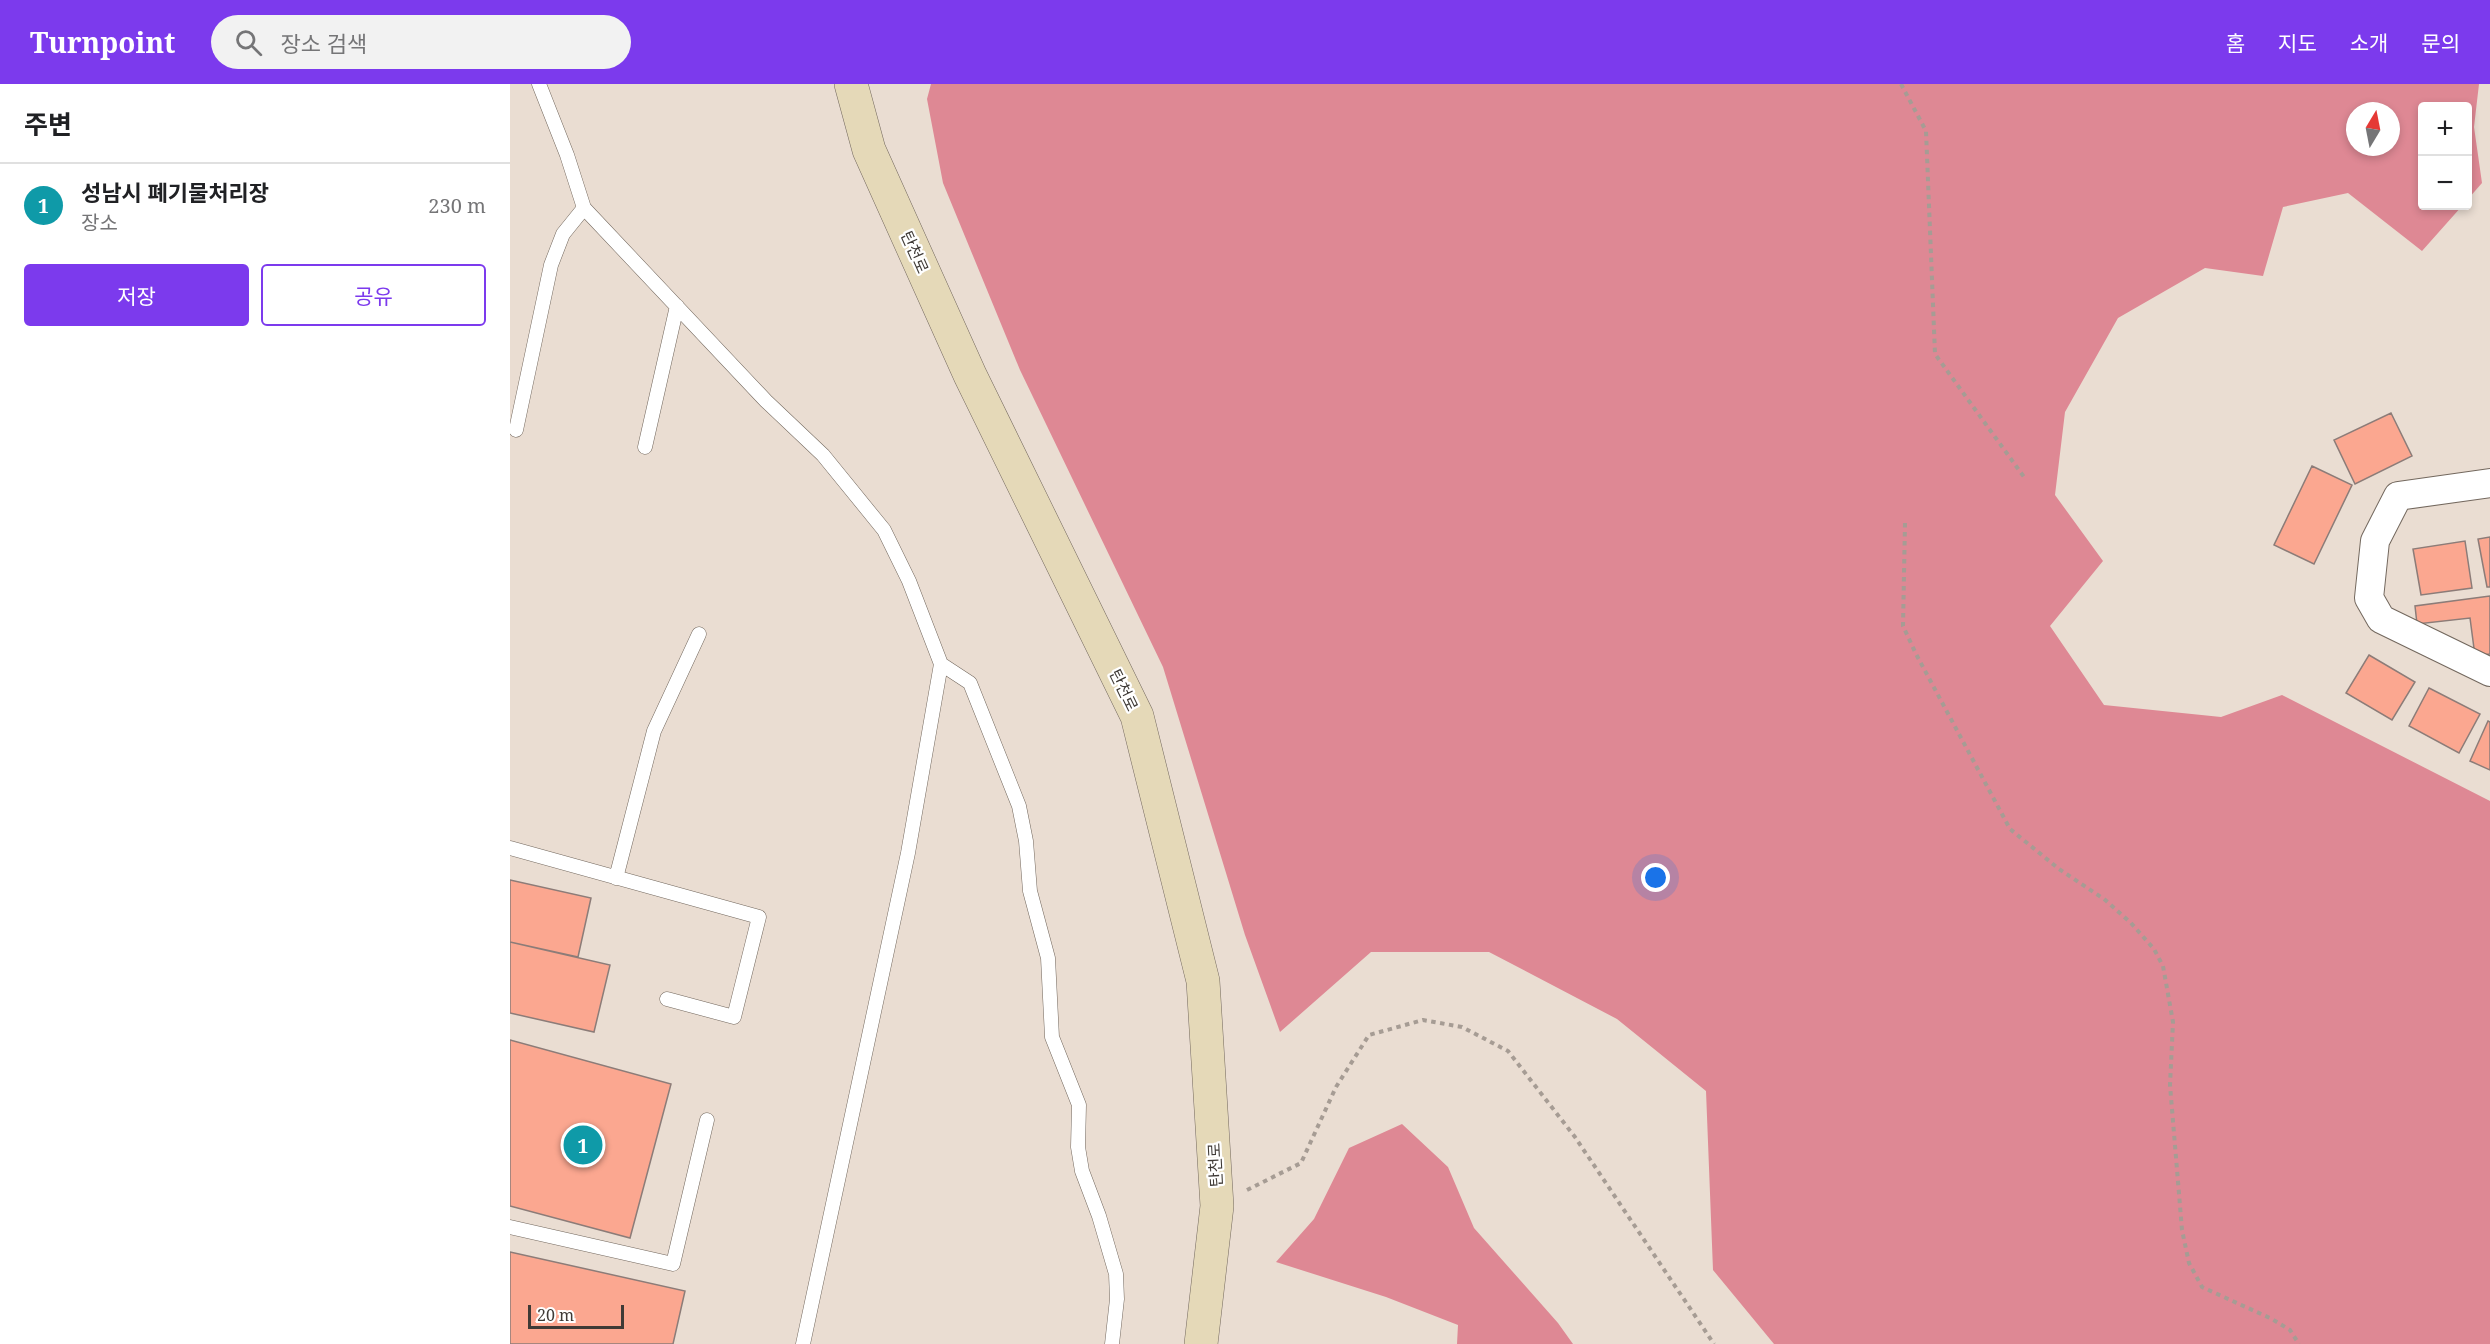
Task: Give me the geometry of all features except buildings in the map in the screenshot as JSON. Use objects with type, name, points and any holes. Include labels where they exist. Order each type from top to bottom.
[{"type":"main road","name":"탄천로","points":[[851,84],[869,150],[970,375],[1137,716],[1203,981],[1217,1206],[1201,1344]]},
{"type":"street","points":[[2490,483],[2398,496],[2375,541],[2369,598],[2381,619],[2490,672]]},
{"type":"lane","points":[[539,84],[567,155],[584,208],[766,401],[823,455],[884,530],[909,581],[941,664],[906,860],[803,1344]]},
{"type":"lane","points":[[516,430],[551,265],[563,234],[584,208]]},
{"type":"lane","points":[[645,447],[677,306]]},
{"type":"lane","points":[[616,878],[654,731],[699,634]]},
{"type":"lane","points":[[941,664],[970,683],[1019,806],[1026,841],[1030,891],[1048,958],[1052,1037],[1079,1105],[1078,1147],[1082,1171],[1100,1216],[1116,1274],[1117,1299],[1112,1344]]},
{"type":"lane","points":[[510,848],[759,917],[734,1017],[666,999]]},
{"type":"lane","points":[[510,1227],[673,1264],[707,1120]]},
{"type":"path","points":[[1901,84],[1926,131],[1935,354],[2024,477]]},
{"type":"path","points":[[1905,523],[1903,626],[2010,829],[2059,869],[2104,899],[2131,923],[2154,949],[2163,966],[2173,1022],[2170,1085],[2182,1230],[2189,1263],[2202,1287],[2272,1319],[2290,1330],[2299,1344]]},
{"type":"path","points":[[1217,1206],[1301,1163],[1336,1087],[1369,1035],[1423,1020],[1462,1027],[1508,1051],[1575,1137],[1713,1344]]},
{"type":"shaded area","points":[[931,84],[2479,84],[2474,127],[2482,183],[2472,194],[2472,102],[2418,102],[2418,210],[2458,210],[2422,251],[2348,193],[2283,207],[2263,276],[2205,268],[2118,318],[2065,412],[2055,495],[2103,561],[2050,626],[2104,705],[2221,717],[2282,695],[2490,801],[2490,1344],[1774,1344],[1713,1270],[1706,1091],[1617,1019],[1489,952],[1371,952],[1280,1032],[1245,935],[1163,667],[1020,370],[943,183],[927,99]]},
{"type":"shaded area","points":[[1402,1124],[1448,1167],[1474,1228],[1558,1323],[1573,1344],[1457,1344],[1458,1325],[1386,1297],[1276,1262],[1314,1219],[1349,1148]]},
{"type":"place","name":"성남시 폐기물처리장","points":[[583,1145]]}]
